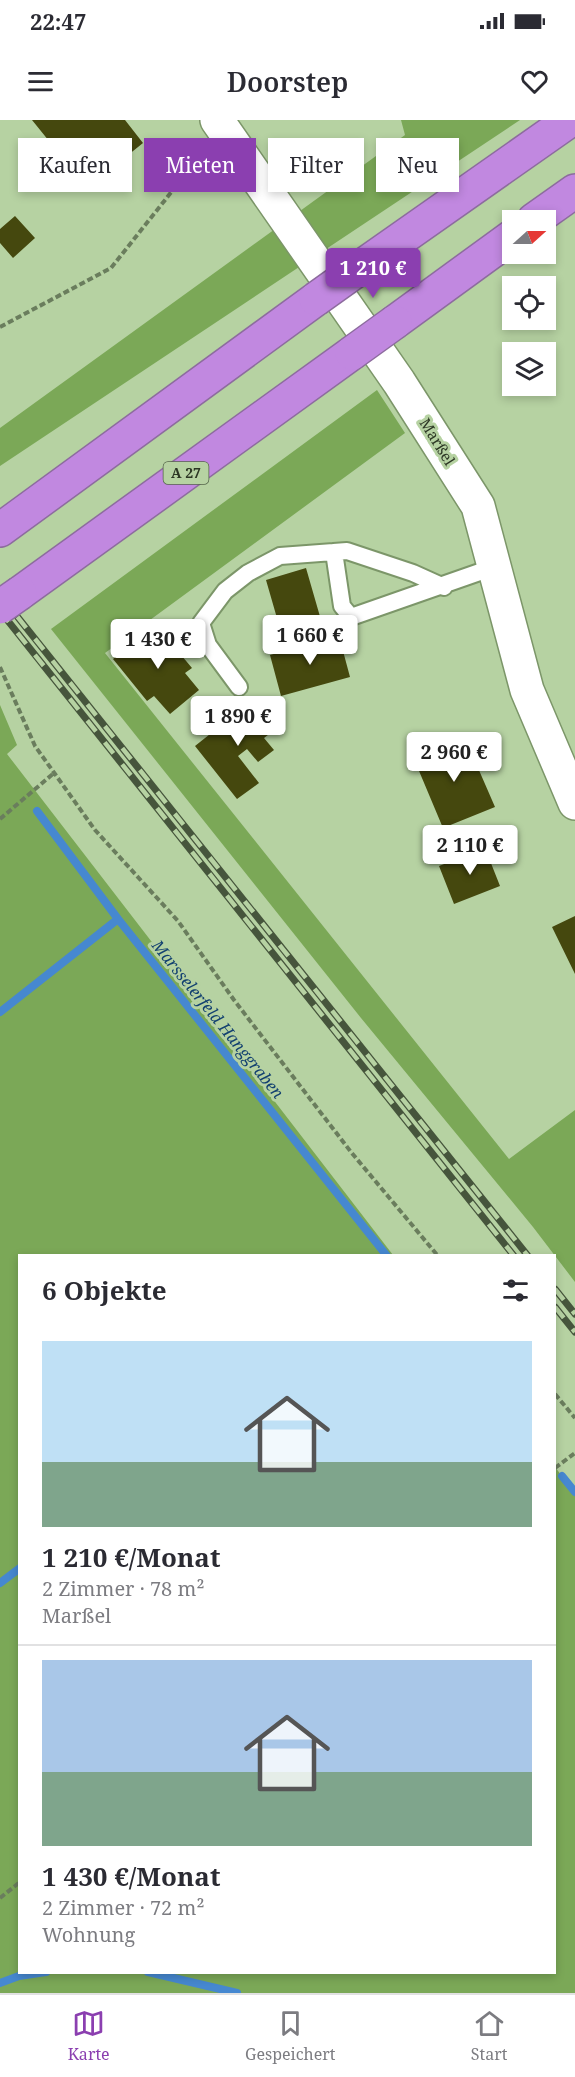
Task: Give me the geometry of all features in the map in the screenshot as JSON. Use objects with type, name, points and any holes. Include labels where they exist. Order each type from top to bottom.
[{"type":"highway","points":[[0,530],[316,299],[570,120]]},
{"type":"highway","points":[[548,210],[575,191]]},
{"type":"highway","name":"A 27","points":[[10,600],[502,244]]},
{"type":"street","name":"Marßel","points":[[220,124],[399,382],[478,506],[527,690],[575,803]]},
{"type":"lane","points":[[239,687],[208,645],[201,623],[225,591],[248,573],[280,556],[347,551],[413,573],[444,587]]},
{"type":"lane","points":[[334,552],[342,606],[351,617],[444,587],[494,567]]},
{"type":"path","points":[[0,327],[111,268],[220,124]]},
{"type":"path","points":[[0,666],[35,746],[95,831],[178,921],[234,1000],[351,1152],[436,1254]]},
{"type":"path","points":[[0,819],[54,773]]},
{"type":"path","points":[[556,1395],[575,1418]]},
{"type":"path","points":[[556,1467],[575,1453]]},
{"type":"path","points":[[0,1898],[18,1884]]},
{"type":"green space","points":[[401,120],[520,120],[459,161],[459,138],[401,138],[405,135]]},
{"type":"green space","points":[[376,156],[376,192],[412,192],[0,466],[0,428],[326,192],[364,192],[364,165]]},
{"type":"green space","points":[[377,390],[405,433],[105,653],[509,1159],[575,1110],[575,1282],[556,1254],[554,1254],[361,1018],[51,629]]},
{"type":"green space","points":[[0,705],[17,745],[7,754],[392,1254],[18,1254],[18,1974],[556,1974],[556,1468],[575,1493],[575,1993],[0,1993]]},
{"type":"building","points":[[32,120],[125,120],[143,143],[132,152],[132,138],[47,138]]},
{"type":"building","points":[[15,216],[35,238],[13,258],[0,243],[0,229]]},
{"type":"building","points":[[306,568],[321,620],[281,632],[266,580]]},
{"type":"building","points":[[155,624],[192,668],[185,673],[199,690],[170,714],[154,696],[147,701],[113,659]]},
{"type":"building","points":[[339,636],[350,677],[281,696],[270,655]]},
{"type":"building","points":[[254,699],[277,728],[264,738],[274,750],[258,762],[247,749],[238,756],[259,783],[237,799],[195,746]]},
{"type":"building","points":[[465,738],[495,807],[443,828],[414,759]]},
{"type":"building","points":[[485,848],[500,886],[454,904],[439,866]]},
{"type":"building","points":[[575,916],[575,974],[552,927]]},
{"type":"waterway","points":[[37,811],[118,919]]},
{"type":"waterway","name":"Marsselerfeld Hanggraben","points":[[0,1012],[118,919],[385,1254]]},
{"type":"waterway","name":"Marsselerfeld Hanggraben","points":[[562,1476],[575,1492]]},
{"type":"waterway","points":[[0,1583],[18,1570]]},
{"type":"waterway","points":[[0,1983],[32,1974]]},
{"type":"waterway","points":[[156,1974],[237,1993]]},
{"type":"railway","points":[[0,595],[526,1254]]},
{"type":"railway","points":[[0,611],[512,1254]]},
{"type":"railway","points":[[556,1290],[575,1314]]},
{"type":"railway","points":[[556,1308],[575,1332]]}]
